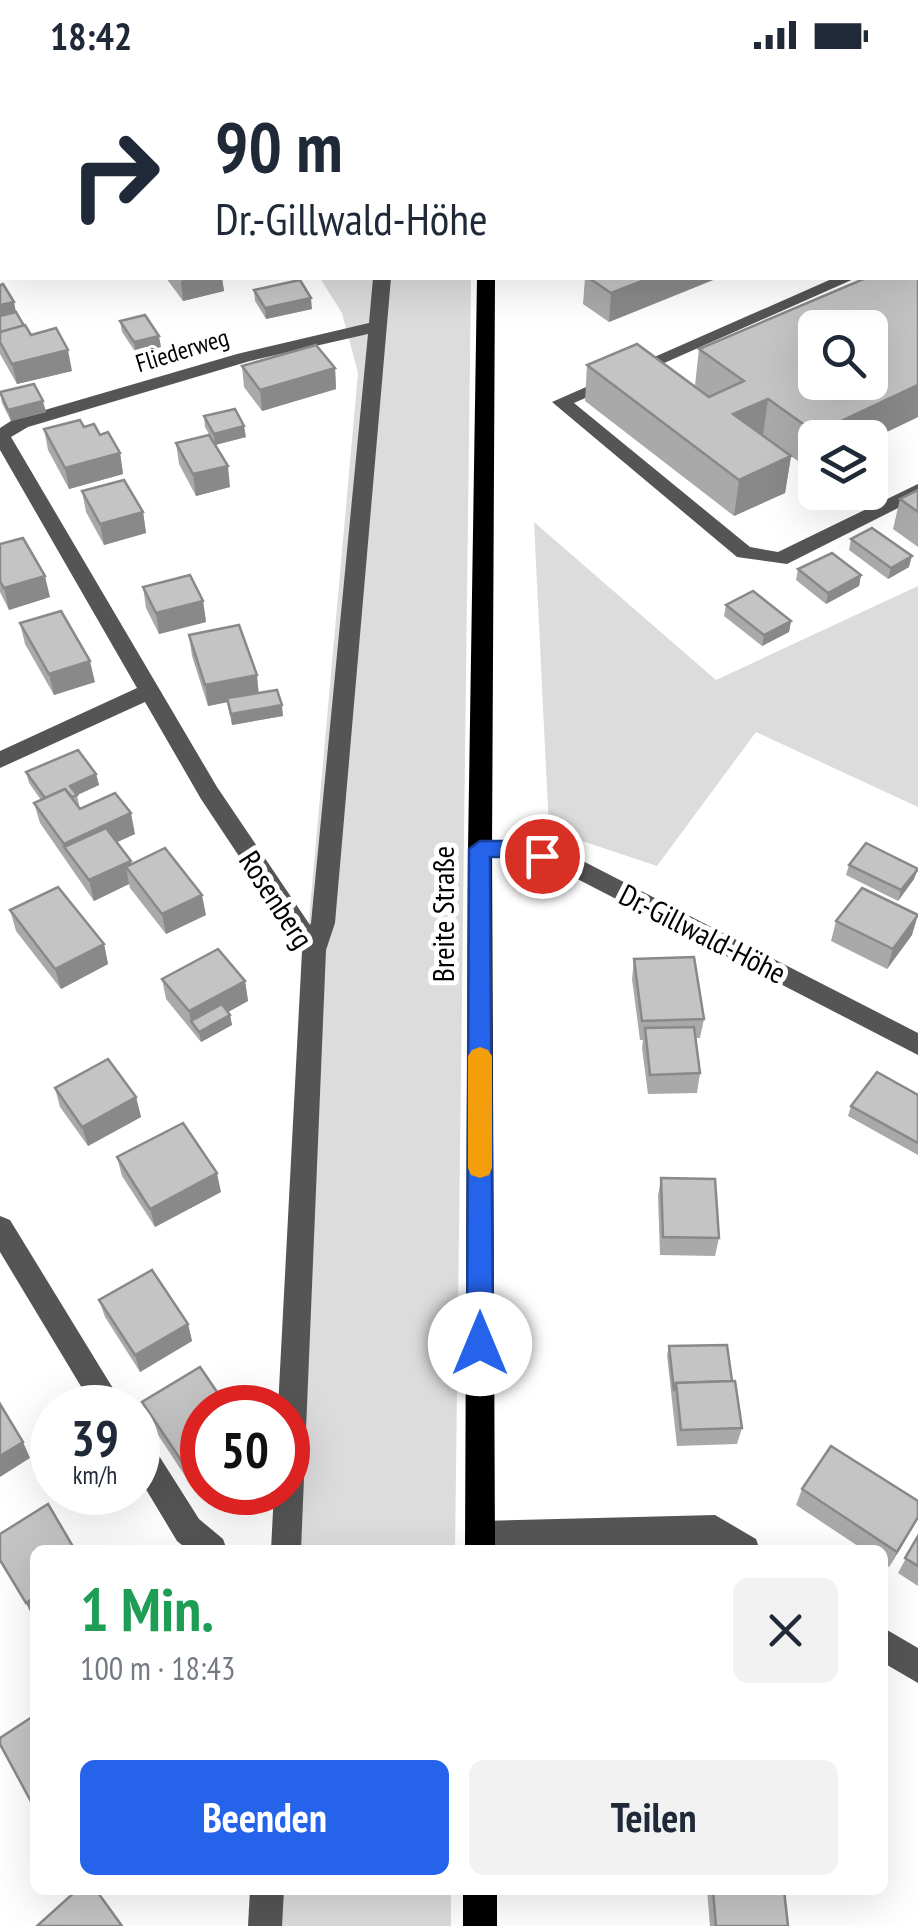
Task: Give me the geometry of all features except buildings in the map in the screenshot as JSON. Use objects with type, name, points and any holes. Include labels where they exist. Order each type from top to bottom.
[{"type":"main road","name":"Breite Straße","points":[[480,1543],[480,849],[486,280]]},
{"type":"main road","points":[[480,1895],[480,1926]]},
{"type":"street","points":[[314,950],[323,923],[382,280]]},
{"type":"street","points":[[842,280],[561,402],[744,552],[780,559],[918,490]]},
{"type":"street","name":"Fliederweg","points":[[2,434],[20,423],[240,358],[307,339],[379,326]]},
{"type":"street","name":"Rosenberg","points":[[2,434],[209,792],[314,950],[286,1545]]},
{"type":"street","points":[[0,760],[152,690]]},
{"type":"street","name":"Dr.-Gillwald-Höhe","points":[[480,849],[517,849],[568,863],[918,1045]]},
{"type":"street","points":[[0,1228],[98,1385]]},
{"type":"street","points":[[160,1485],[188,1530],[206,1545]]},
{"type":"street","points":[[480,1543],[715,1530],[738,1545]]},
{"type":"street","points":[[888,1647],[918,1667]]},
{"type":"street","points":[[264,1926],[267,1895]]},
{"type":"shaded area","points":[[321,280],[471,280],[455,1545],[273,1545],[282,1515],[310,1515],[310,1385],[282,1385],[310,908],[358,373],[342,313]]},
{"type":"shaded area","points":[[534,522],[716,680],[918,586],[918,807],[756,732],[657,866],[549,830]]},
{"type":"shaded area","points":[[252,1895],[451,1895],[451,1926],[250,1926]]},
{"type":"slow traffic","points":[[480,1056],[480,1168]]},
{"type":"route","points":[[480,1344],[480,849],[517,849],[542,856]]}]
